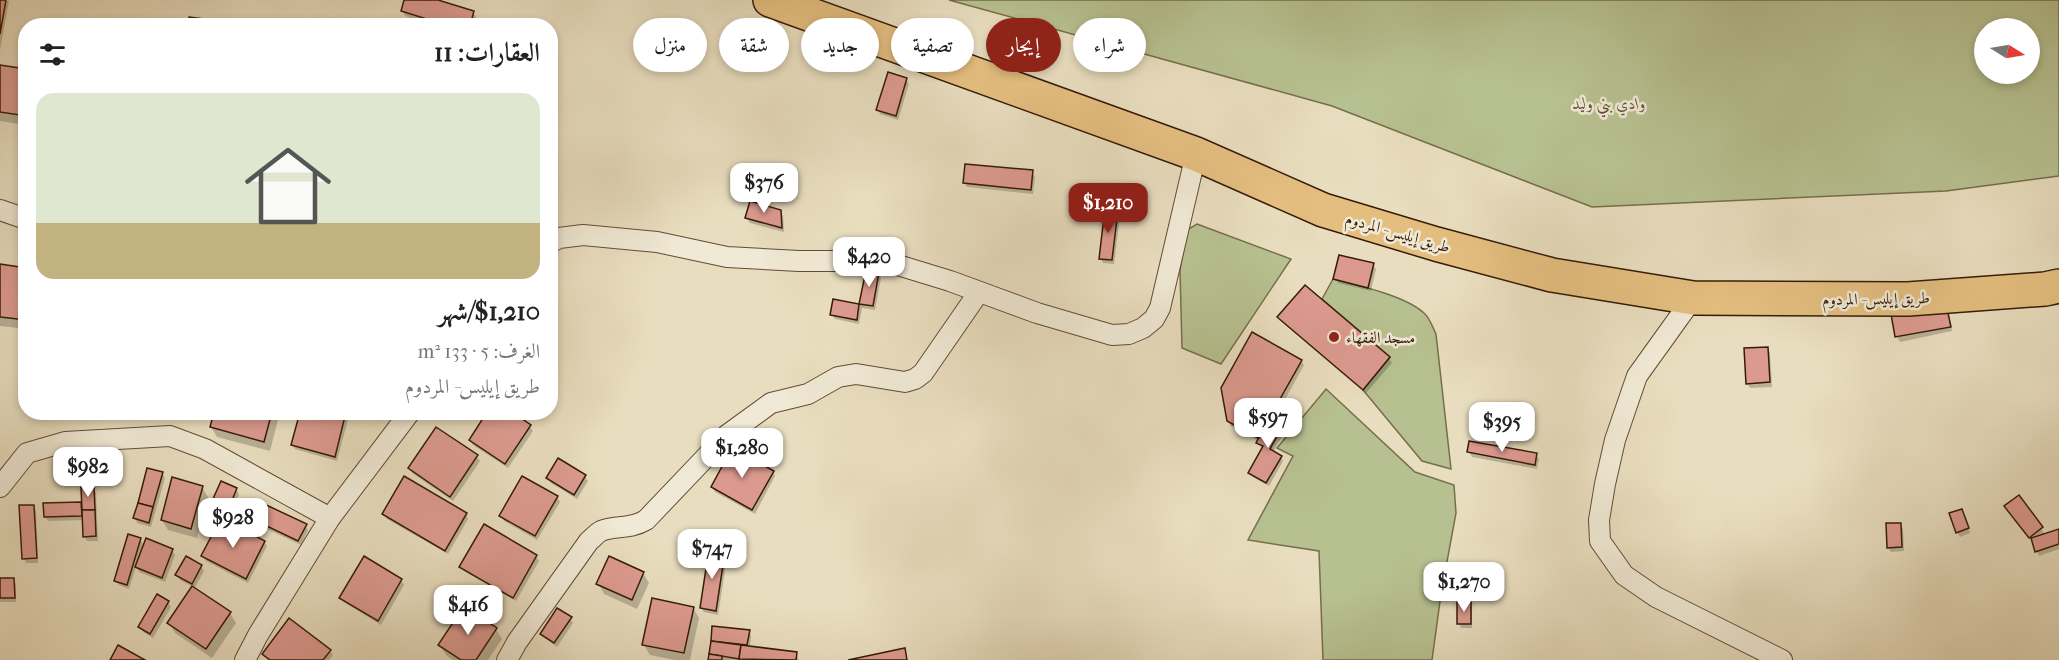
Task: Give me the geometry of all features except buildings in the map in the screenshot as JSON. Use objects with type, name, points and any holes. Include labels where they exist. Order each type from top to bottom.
[{"type":"highway","name":"طريق إيليس- المردوم","points":[[770,0],[1196,154],[1323,210],[1436,244],[1552,275],[1693,298],[1908,299],[2059,286]]},
{"type":"street","points":[[558,239],[583,236],[657,242],[728,257],[799,261],[875,261],[940,278],[1037,313],[1112,335],[1129,334],[1154,320],[1160,308],[1196,154]]},
{"type":"street","points":[[0,210],[18,216]]},
{"type":"street","points":[[507,660],[536,614],[589,541],[602,530],[636,525],[646,520],[727,435],[771,403],[807,394],[838,377],[856,374],[905,382],[915,379],[923,373],[979,292]]},
{"type":"street","points":[[1693,298],[1637,376],[1615,440],[1610,462],[1599,520],[1600,542],[1624,576],[1656,597],[1782,660]]},
{"type":"street","points":[[245,660],[330,518],[404,420]]},
{"type":"street","points":[[0,487],[27,453],[65,442],[170,436],[205,449],[330,518]]},
{"type":"green space","name":"وادي بني وليد","points":[[949,0],[2059,0],[2059,176],[1946,191],[1592,207],[1332,106],[1146,55],[1146,18],[1073,18],[1073,34],[1061,31],[1061,18],[1014,18]]},
{"type":"green space","points":[[1197,224],[1291,259],[1221,364],[1182,348],[1180,270],[1187,230]]},
{"type":"green space","points":[[1333,279],[1394,297],[1417,308],[1428,318],[1436,334],[1451,469],[1422,461],[1363,390],[1390,357],[1322,299]]},
{"type":"green space","points":[[1326,389],[1415,472],[1454,485],[1456,513],[1432,660],[1323,660],[1319,551],[1248,540],[1293,456],[1277,448]]},
{"type":"place","name":"مسجد الفقهاء","points":[[1334,337]]}]
